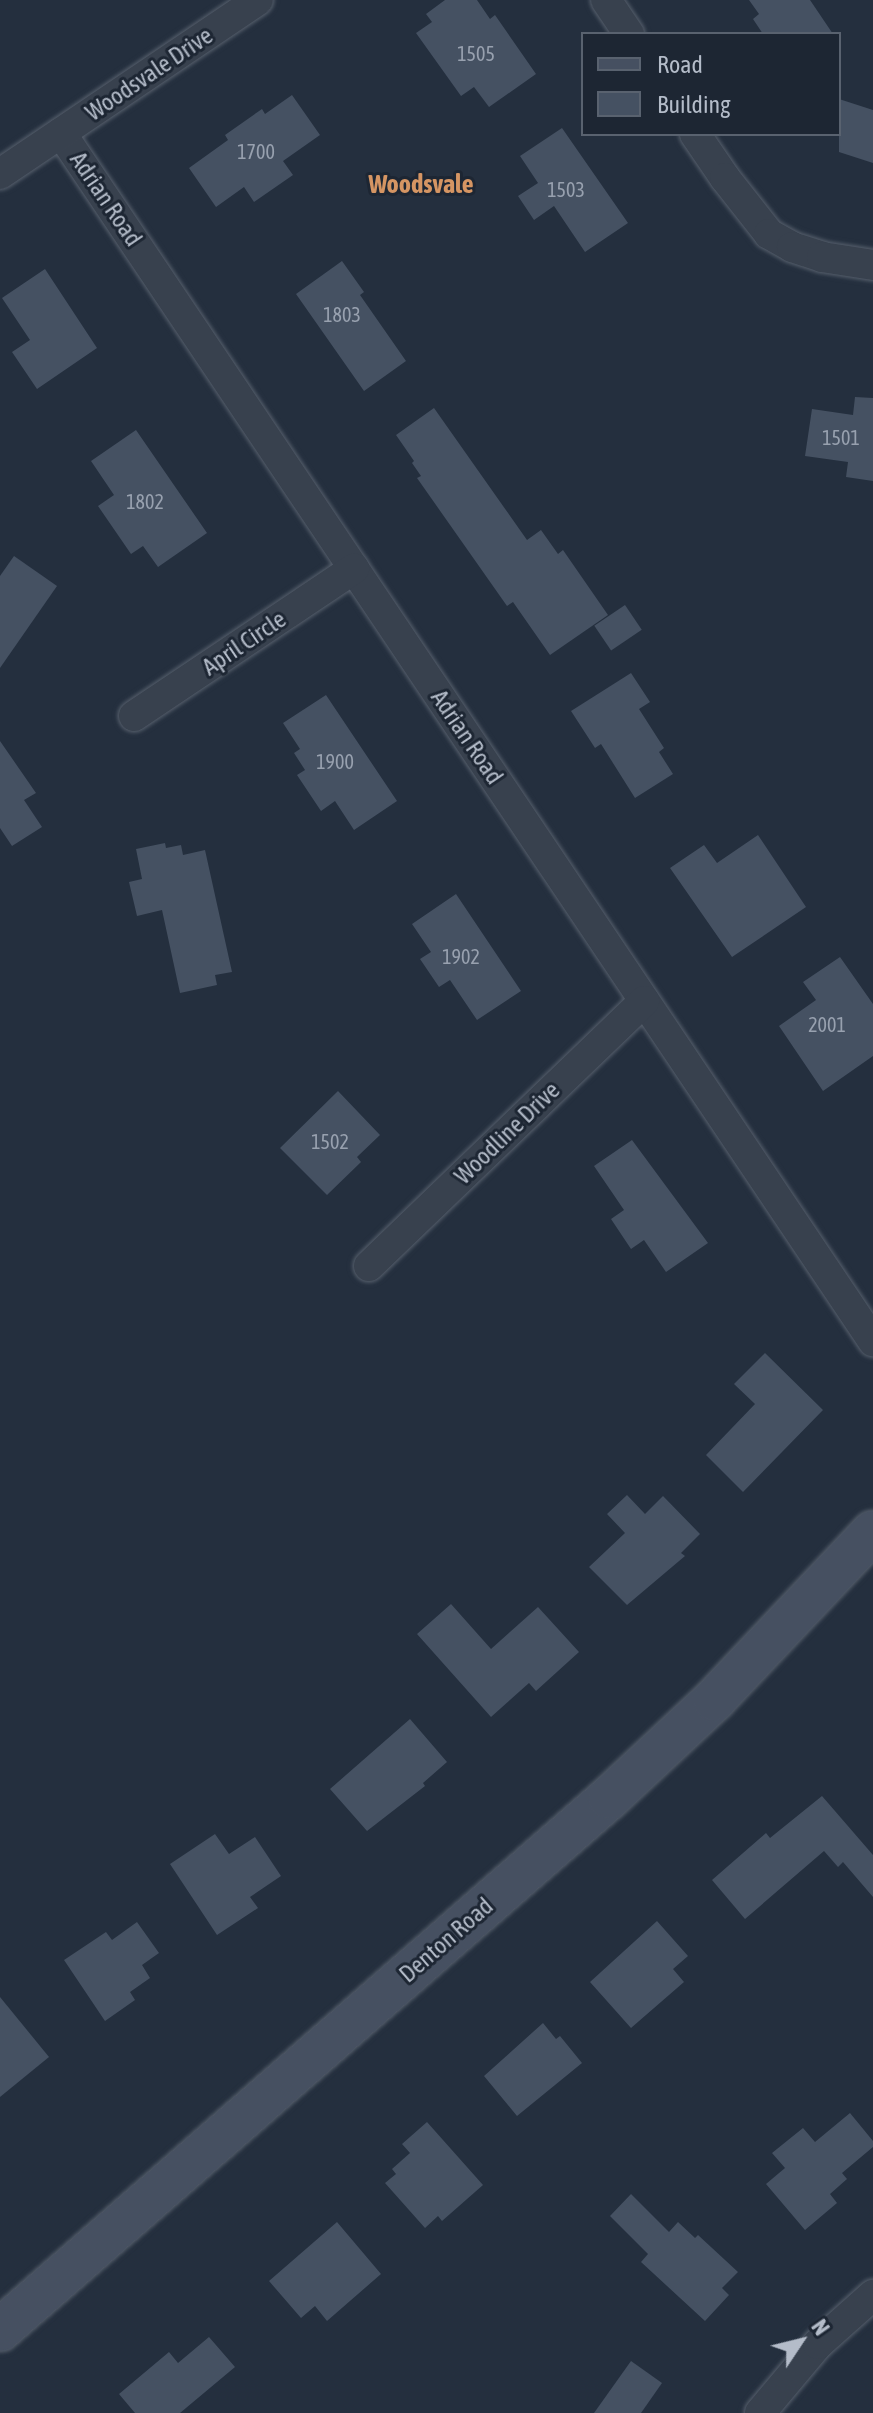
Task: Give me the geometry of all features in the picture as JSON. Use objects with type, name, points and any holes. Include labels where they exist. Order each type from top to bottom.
[{"type":"street","name":"Woodsvale Drive","points":[[0,174],[258,0]]},
{"type":"street","points":[[606,0],[628,32]]},
{"type":"street","name":"Adrian Road","points":[[61,133],[873,1341]]},
{"type":"street","points":[[696,136],[769,234],[792,247],[822,257],[873,265]]},
{"type":"street","name":"April Circle","points":[[134,716],[354,569]]},
{"type":"street","name":"Woodline Drive","points":[[369,1266],[644,1001]]},
{"type":"street","name":"Denton Road","points":[[0,2330],[609,1798],[725,1690],[873,1532]]},
{"type":"street","points":[[760,2413],[818,2344],[873,2295]]},
{"type":"building","points":[[445,0],[477,0],[490,19],[495,15],[536,74],[489,107],[474,87],[461,96],[416,33],[432,22],[426,14]]},
{"type":"building","points":[[749,0],[810,0],[832,32],[762,32],[753,19],[759,14]]},
{"type":"building","points":[[292,95],[320,135],[283,161],[293,175],[254,202],[244,187],[216,207],[189,168],[228,140],[225,135],[262,109],[265,114]]},
{"type":"building","points":[[841,100],[873,110],[873,163],[839,152]]},
{"type":"building","points":[[562,128],[628,223],[585,252],[554,206],[534,220],[518,196],[538,183],[520,156]]},
{"type":"building","points":[[342,261],[364,292],[360,295],[406,361],[364,391],[296,294]]},
{"type":"building","points":[[45,269],[97,348],[37,389],[12,352],[30,340],[2,298]]},
{"type":"building","points":[[855,397],[873,398],[873,481],[846,477],[848,462],[805,456],[812,409],[853,415]]},
{"type":"building","points":[[434,408],[527,540],[541,530],[558,554],[563,550],[608,615],[550,655],[513,602],[507,606],[417,478],[421,476],[412,463],[414,461],[396,435]]},
{"type":"building","points":[[136,430],[207,533],[158,567],[143,546],[131,554],[98,506],[114,495],[91,461]]},
{"type":"building","points":[[14,556],[57,586],[0,668],[0,576]]},
{"type":"building","points":[[625,605],[642,630],[611,651],[594,626]]},
{"type":"building","points":[[631,673],[650,702],[639,709],[664,748],[659,752],[673,774],[635,798],[601,744],[595,748],[571,711]]},
{"type":"building","points":[[326,695],[397,801],[354,830],[335,801],[321,811],[297,775],[305,770],[294,753],[300,749],[283,723]]},
{"type":"building","points":[[0,741],[36,793],[24,800],[42,827],[12,846],[0,828]]},
{"type":"building","points":[[758,835],[806,907],[732,957],[670,868],[704,845],[717,863]]},
{"type":"building","points":[[165,843],[166,848],[181,845],[183,855],[205,850],[232,972],[215,975],[217,985],[180,993],[162,910],[137,916],[129,882],[142,879],[136,849]]},
{"type":"building","points":[[456,894],[521,991],[477,1020],[450,980],[439,987],[420,959],[431,952],[412,924]]},
{"type":"building","points":[[840,957],[873,1004],[873,1056],[823,1091],[779,1026],[816,1000],[803,982]]},
{"type":"building","points":[[338,1091],[380,1135],[357,1157],[361,1162],[327,1195],[280,1148]]},
{"type":"building","points":[[632,1140],[708,1243],[666,1272],[644,1240],[631,1249],[611,1219],[624,1210],[594,1166]]},
{"type":"building","points":[[765,1353],[823,1410],[743,1492],[706,1455],[755,1404],[734,1384]]},
{"type":"building","points":[[627,1495],[645,1514],[663,1496],[700,1534],[681,1553],[685,1556],[627,1605],[589,1567],[625,1533],[607,1514]]},
{"type":"building","points":[[451,1604],[491,1649],[538,1607],[579,1652],[536,1691],[529,1683],[491,1717],[417,1634]]},
{"type":"building","points":[[410,1719],[447,1762],[423,1783],[425,1786],[367,1831],[330,1789]]},
{"type":"building","points":[[822,1796],[873,1855],[873,1897],[843,1862],[838,1867],[824,1851],[745,1919],[712,1880],[766,1833],[770,1838]]},
{"type":"building","points":[[215,1834],[229,1854],[255,1837],[281,1876],[250,1897],[258,1908],[217,1935],[170,1864]]},
{"type":"building","points":[[657,1921],[688,1956],[673,1969],[684,1982],[631,2028],[590,1982]]},
{"type":"building","points":[[137,1922],[159,1953],[142,1965],[150,1978],[130,1992],[135,2000],[105,2021],[64,1960],[106,1932],[112,1940]]},
{"type":"building","points":[[0,1997],[49,2057],[0,2097]]},
{"type":"building","points":[[543,2023],[556,2039],[560,2036],[582,2063],[517,2116],[484,2076]]},
{"type":"building","points":[[850,2113],[873,2141],[873,2147],[842,2173],[847,2179],[830,2194],[837,2203],[805,2230],[766,2184],[785,2168],[772,2153],[803,2128],[815,2142]]},
{"type":"building","points":[[427,2122],[483,2185],[442,2221],[438,2216],[425,2228],[385,2183],[396,2174],[392,2169],[410,2153],[402,2144]]},
{"type":"building","points":[[631,2194],[669,2232],[678,2222],[695,2238],[698,2235],[738,2272],[722,2288],[729,2295],[705,2321],[641,2262],[648,2254],[610,2216]]},
{"type":"building","points":[[337,2222],[381,2274],[327,2321],[315,2306],[301,2318],[269,2281]]},
{"type":"building","points":[[209,2337],[235,2367],[180,2413],[135,2413],[119,2394],[169,2352],[178,2363]]},
{"type":"building","points":[[631,2361],[662,2383],[641,2413],[594,2413]]},
{"type":"district","name":"Woodsvale","points":[[421,185]]}]
